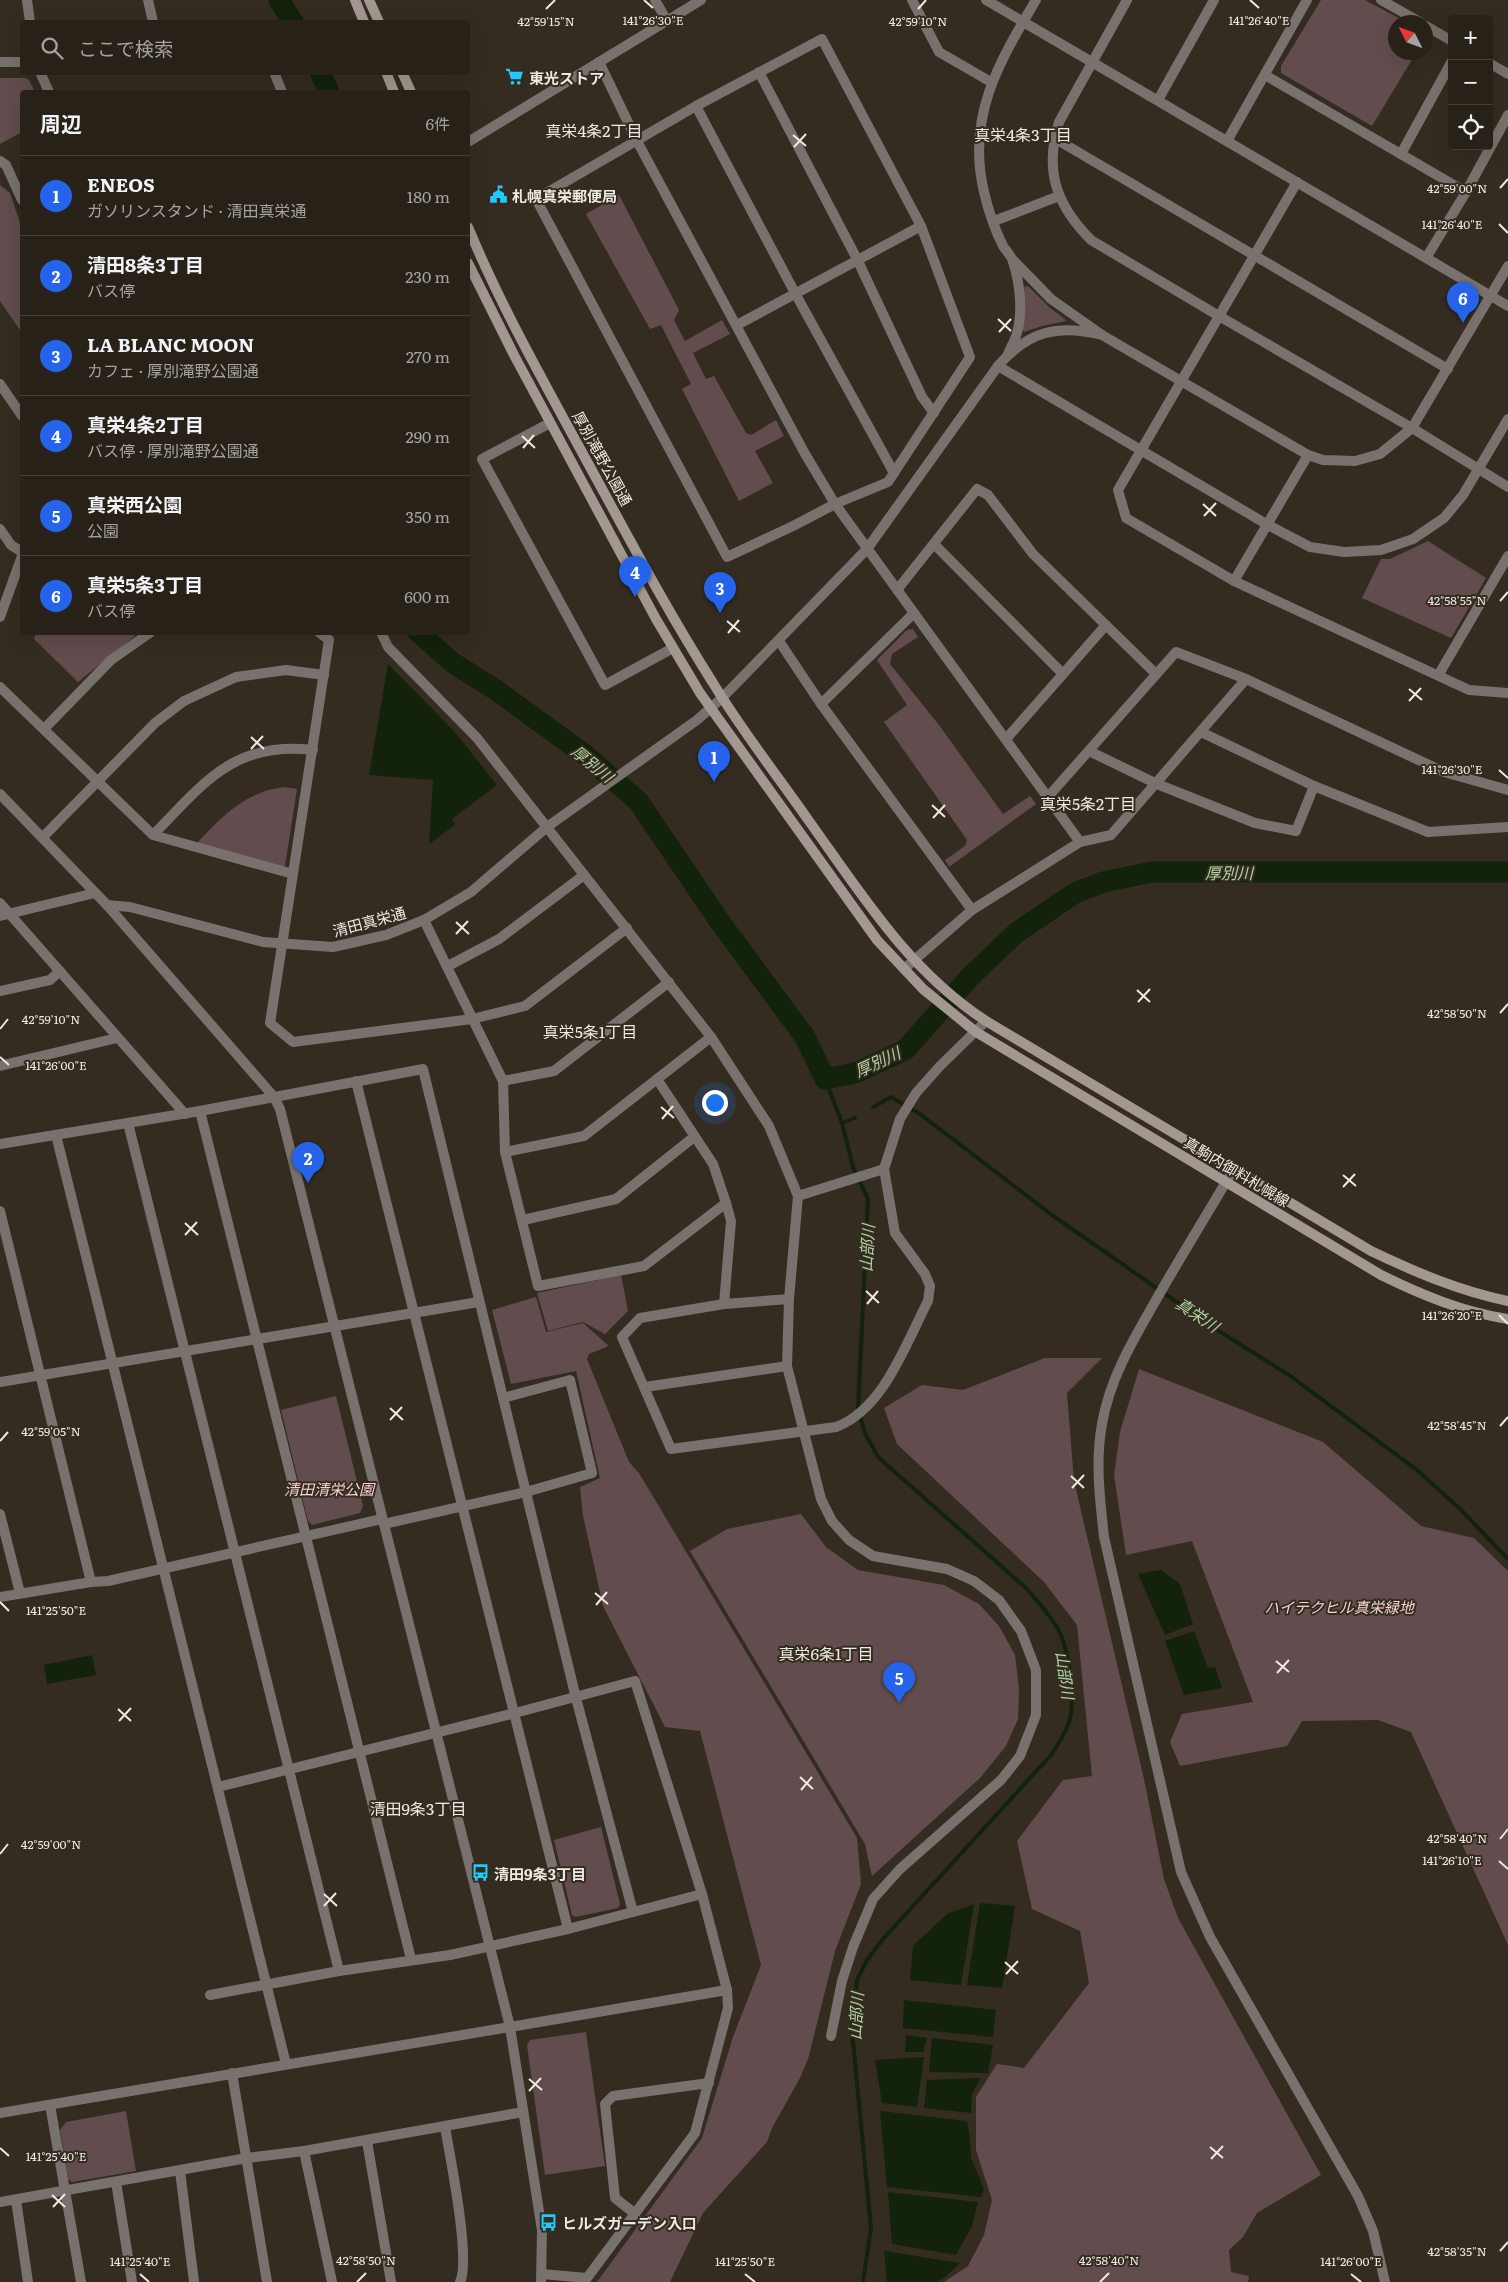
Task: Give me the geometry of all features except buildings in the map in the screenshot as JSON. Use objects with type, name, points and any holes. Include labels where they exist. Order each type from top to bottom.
[{"type":"main road","points":[[355,0],[363,20]]},
{"type":"main road","points":[[369,0],[378,20]]},
{"type":"main road","points":[[387,75],[393,90]]},
{"type":"main road","points":[[403,75],[409,90]]},
{"type":"main road","name":"厚別滝野公園通","points":[[470,232],[484,267],[542,378],[669,612],[722,698],[865,899],[912,960]]},
{"type":"main road","name":"厚別滝野公園通","points":[[470,267],[550,423],[673,648],[710,709],[877,940],[904,970]]},
{"type":"main road","name":"真駒内御料札幌線","points":[[912,960],[972,1012],[986,1021],[1379,1255],[1423,1276],[1483,1296],[1508,1301]]},
{"type":"main road","name":"真駒内御料札幌線","points":[[904,970],[923,989],[976,1032],[1380,1275],[1431,1299],[1490,1316],[1508,1319]]},
{"type":"street","points":[[27,0],[30,20]]},
{"type":"street","points":[[148,0],[153,20]]},
{"type":"street","points":[[655,0],[667,21]]},
{"type":"street","points":[[470,141],[701,0]]},
{"type":"street","points":[[912,0],[939,52],[991,82]]},
{"type":"street","points":[[986,0],[1508,306]]},
{"type":"street","points":[[1036,0],[1001,59],[991,82],[980,131],[980,162],[984,192],[1003,245],[1013,261],[1051,299],[1102,334],[1308,455],[1323,460],[1355,461],[1380,454],[1412,428],[1508,266]]},
{"type":"street","points":[[1127,0],[1059,122],[1054,138],[1051,168],[1059,196],[1074,224],[1091,240],[1412,428],[1508,487]]},
{"type":"street","points":[[1158,100],[1214,0]]},
{"type":"street","points":[[1227,141],[1307,0]]},
{"type":"street","points":[[1381,0],[1408,15]]},
{"type":"street","points":[[1433,30],[1448,39]]},
{"type":"street","points":[[822,39],[921,226],[970,357],[888,482],[835,504],[727,557],[536,199],[637,141],[696,106],[822,39]]},
{"type":"street","points":[[0,62],[20,62]]},
{"type":"street","points":[[599,62],[637,141],[804,452],[835,504],[1080,842]]},
{"type":"street","points":[[1493,65],[1508,74]]},
{"type":"street","points":[[1401,154],[1448,68]]},
{"type":"street","points":[[758,72],[858,259],[922,397],[934,413]]},
{"type":"street","points":[[41,75],[48,90]]},
{"type":"street","points":[[275,75],[281,90]]},
{"type":"street","points":[[1264,76],[1466,192]]},
{"type":"street","points":[[696,106],[795,293],[894,473]]},
{"type":"street","points":[[1426,258],[1466,192],[1508,115]]},
{"type":"street","points":[[1054,138],[1448,369]]},
{"type":"street","points":[[0,161],[6,165],[20,196]]},
{"type":"street","points":[[1297,182],[1118,490],[1126,518],[1234,581],[1439,674],[1469,690],[1508,693]]},
{"type":"street","points":[[994,221],[1059,196]]},
{"type":"street","points":[[737,325],[921,226]]},
{"type":"street","points":[[1008,354],[1017,333],[1020,303],[1013,261]]},
{"type":"street","points":[[1008,354],[1025,341],[1048,331],[1069,329],[1102,334]]},
{"type":"street","name":"清田真栄通","points":[[107,905],[130,907],[234,936],[282,945],[333,947],[386,934],[424,920],[471,892],[547,827],[710,709],[779,641],[868,549],[1008,354]]},
{"type":"street","points":[[998,366],[1268,525],[1310,547],[1344,552],[1381,550],[1413,539],[1444,518],[1463,494],[1508,419]]},
{"type":"street","points":[[0,384],[20,413]]},
{"type":"street","points":[[550,423],[482,459],[605,685],[673,648]]},
{"type":"street","points":[[1234,581],[1308,455]]},
{"type":"street","points":[[897,590],[977,489],[988,495],[1033,554],[1156,674]]},
{"type":"street","points":[[0,529],[11,545],[20,552]]},
{"type":"street","points":[[934,544],[1063,674]]},
{"type":"street","points":[[1439,674],[1508,556]]},
{"type":"street","points":[[0,617],[20,560]]},
{"type":"street","points":[[821,704],[914,613]]},
{"type":"street","points":[[1006,739],[1106,625]]},
{"type":"street","points":[[44,729],[111,660],[147,635]]},
{"type":"street","points":[[323,635],[329,640],[270,1023],[293,1042],[472,1019],[525,1006],[627,928]]},
{"type":"street","points":[[382,635],[388,647],[477,738],[627,928],[712,1037],[769,1126],[798,1196],[789,1299],[787,1366],[821,1499],[832,1521],[848,1540],[873,1556],[947,1569],[974,1581],[999,1600],[1021,1631],[1036,1670],[1036,1715],[1020,1756],[1001,1780],[900,1869],[873,1899],[852,1947],[842,1981],[831,2036]]},
{"type":"street","points":[[779,641],[821,704],[972,910]]},
{"type":"street","points":[[1047,798],[1176,652],[1246,679],[1444,772],[1508,790]]},
{"type":"street","points":[[43,837],[155,723],[184,701],[236,677],[286,670],[324,675]]},
{"type":"street","points":[[904,970],[912,960],[972,910],[1044,863],[1080,842],[1111,835],[1246,679]]},
{"type":"street","points":[[0,687],[153,835],[293,874]]},
{"type":"street","points":[[1201,732],[1314,786],[1428,832],[1508,827]]},
{"type":"street","points":[[153,835],[212,776],[239,758],[275,748],[313,750]]},
{"type":"street","points":[[1090,751],[1157,784],[1255,823],[1296,831],[1314,786]]},
{"type":"street","points":[[0,794],[107,905],[274,1097],[280,1109],[335,1326],[383,1521],[436,1732],[489,1946],[510,2027],[542,2230],[542,2278],[587,2278],[695,2133],[728,2008],[728,1990],[702,1894],[635,1681],[576,1698],[436,1732],[359,1751],[218,1787]]},
{"type":"street","points":[[448,966],[499,939],[584,874]]},
{"type":"street","points":[[5,914],[94,893]]},
{"type":"street","points":[[0,903],[5,914],[60,971],[184,1114]]},
{"type":"street","points":[[424,920],[503,1081],[505,1152],[538,1286],[644,1266],[726,1203]]},
{"type":"street","points":[[0,991],[50,980],[60,971]]},
{"type":"street","points":[[503,1081],[554,1071],[669,982]]},
{"type":"street","points":[[789,1299],[724,1304],[640,1318],[622,1337],[670,1449],[836,1427],[850,1422],[871,1403],[884,1386],[928,1301],[930,1286],[925,1274],[895,1233],[880,1170],[900,1119],[916,1093],[940,1066],[986,1021]]},
{"type":"street","points":[[505,1152],[584,1136],[712,1037]]},
{"type":"street","points":[[0,1066],[117,1038]]},
{"type":"street","points":[[0,1144],[184,1114],[422,1069],[576,1698],[633,1912]]},
{"type":"street","points":[[656,1079],[713,1164],[726,1203],[731,1221],[724,1304]]},
{"type":"street","points":[[356,1081],[568,1929]]},
{"type":"street","points":[[200,1111],[411,1959]]},
{"type":"street","points":[[128,1123],[339,1972]]},
{"type":"street","points":[[56,1135],[286,2064]]},
{"type":"street","points":[[523,1220],[616,1200],[694,1137]]},
{"type":"street","points":[[798,1196],[880,1170]]},
{"type":"street","points":[[1234,1170],[1124,1353],[1110,1389],[1102,1424],[1099,1456],[1100,1498],[1104,1537],[1181,1872],[1210,1937],[1358,2196],[1373,2232],[1385,2282]]},
{"type":"street","points":[[0,1211],[91,1582]]},
{"type":"street","points":[[0,1382],[479,1302]]},
{"type":"street","points":[[645,1387],[787,1366]]},
{"type":"street","points":[[0,1597],[91,1582],[108,1581],[234,1551],[526,1492],[592,1473],[570,1380],[503,1398]]},
{"type":"street","points":[[0,1514],[20,1593]]},
{"type":"street","points":[[210,1995],[411,1959],[450,1955],[568,1929],[702,1894]]},
{"type":"street","points":[[0,2112],[728,1990]]},
{"type":"street","points":[[232,2074],[267,2282]]},
{"type":"street","points":[[634,2213],[615,2198],[605,2104],[613,2096],[709,2083]]},
{"type":"street","points":[[50,2105],[81,2282]]},
{"type":"street","points":[[0,2202],[247,2158],[304,2152],[523,2112]]},
{"type":"street","points":[[446,2127],[462,2242],[463,2264],[460,2282]]},
{"type":"street","points":[[367,2141],[391,2282]]},
{"type":"street","points":[[304,2152],[332,2282]]},
{"type":"street","points":[[180,2171],[194,2282]]},
{"type":"street","points":[[116,2182],[132,2282]]},
{"type":"street","points":[[16,2200],[28,2282]]},
{"type":"green space","points":[[1321,0],[1365,0],[1393,15],[1388,15],[1388,60],[1412,60],[1372,126],[1281,73],[1281,66]]},
{"type":"green space","points":[[0,78],[26,78],[34,90],[20,90],[20,133],[0,144]]},
{"type":"green space","points":[[0,185],[10,193],[20,223],[20,330],[0,301]]},
{"type":"green space","points":[[619,195],[679,310],[674,320],[685,341],[722,320],[730,334],[693,353],[706,379],[714,376],[746,433],[751,435],[776,420],[784,436],[755,451],[773,483],[739,501],[682,389],[691,384],[661,325],[650,329],[586,214]]},
{"type":"green space","points":[[1028,286],[1066,321],[1024,332],[1022,323],[1024,287]]},
{"type":"green space","points":[[1428,541],[1486,578],[1451,638],[1362,598],[1381,559],[1390,559]]},
{"type":"green space","points":[[724,573],[734,592],[714,603],[704,585]]},
{"type":"green space","points":[[913,629],[918,637],[892,654],[890,664],[939,725],[1003,814],[1030,796],[1036,804],[949,867],[945,860],[965,846],[967,840],[884,722],[907,705],[877,660],[907,630]]},
{"type":"green space","points":[[35,635],[135,636],[78,682],[34,639]]},
{"type":"green space","points":[[285,787],[297,789],[285,866],[280,868],[196,844],[235,807],[258,794],[271,789]]},
{"type":"green space","points":[[621,1275],[628,1311],[605,1334],[583,1322],[548,1331],[537,1293]]},
{"type":"green space","points":[[536,1297],[546,1332],[583,1323],[609,1346],[589,1354],[587,1359],[629,1462],[639,1473],[857,1838],[861,1884],[835,1951],[808,2059],[800,2078],[772,2128],[767,2142],[703,2213],[670,2282],[597,2282],[702,2138],[733,2037],[761,1965],[700,1731],[665,1727],[603,1606],[583,1516],[580,1487],[600,1478],[576,1371],[511,1384],[492,1310]]},
{"type":"green space","points":[[1045,1358],[1102,1358],[1067,1393],[1074,1481],[1144,1779],[1164,1879],[1178,1918],[1321,2175],[1257,2213],[1243,2237],[1229,2250],[1231,2272],[1249,2276],[1248,2282],[944,2282],[968,2266],[984,2235],[992,2200],[976,2150],[976,2097],[997,2064],[1024,2068],[1089,1983],[1080,1931],[1032,1909],[1017,1841],[1063,1780],[1092,1776],[1077,1625],[1044,1582],[897,1444],[884,1408],[922,1385],[963,1390]]},
{"type":"green space","name":"ハイテクヒル真栄緑地","points":[[1139,1369],[1323,1442],[1421,1526],[1474,1538],[1508,1571],[1508,1945],[1411,1732],[1378,1720],[1302,1721],[1287,1746],[1180,1766],[1170,1742],[1182,1714],[1253,1702],[1192,1541],[1126,1555],[1114,1475],[1120,1432]]},
{"type":"green space","name":"清田清栄公園","points":[[336,1396],[363,1506],[360,1513],[312,1525],[308,1521],[281,1410]]},
{"type":"green space","points":[[801,1514],[826,1547],[858,1570],[944,1585],[979,1604],[999,1626],[1015,1655],[1019,1688],[1018,1719],[1006,1746],[980,1778],[872,1876],[865,1844],[690,1551],[727,1529]]},
{"type":"green space","points":[[601,1827],[620,1904],[618,1908],[576,1917],[572,1915],[554,1840]]},
{"type":"green space","points":[[586,2032],[605,2166],[545,2175],[527,2045],[530,2040]]},
{"type":"green space","points":[[126,2111],[136,2171],[72,2182],[68,2179],[60,2130],[66,2122]]},
{"type":"shaded area","points":[[388,664],[454,731],[497,785],[452,819],[455,825],[429,844],[433,780],[369,775]]},
{"type":"shaded area","points":[[1161,1570],[1180,1584],[1193,1624],[1165,1635],[1138,1574]]},
{"type":"shaded area","points":[[1194,1631],[1208,1668],[1215,1667],[1222,1688],[1184,1695],[1165,1641]]},
{"type":"shaded area","points":[[92,1655],[96,1675],[47,1684],[44,1665]]},
{"type":"shaded area","points":[[980,1903],[1015,1906],[1002,1988],[967,1985]]},
{"type":"shaded area","points":[[974,1904],[961,1985],[910,1980],[913,1946],[947,1914]]},
{"type":"shaded area","points":[[904,2000],[996,2010],[993,2037],[903,2028]]},
{"type":"shaded area","points":[[906,2035],[927,2038],[923,2052],[905,2052]]},
{"type":"shaded area","points":[[932,2038],[993,2045],[988,2073],[929,2072]]},
{"type":"shaded area","points":[[924,2057],[917,2107],[882,2103],[875,2060]]},
{"type":"shaded area","points":[[981,2078],[972,2094],[971,2113],[924,2108],[927,2080]]},
{"type":"shaded area","points":[[880,2111],[967,2121],[971,2158],[984,2189],[981,2197],[887,2187]]},
{"type":"shaded area","points":[[888,2192],[978,2202],[972,2226],[956,2255],[892,2244]]},
{"type":"shaded area","points":[[884,2251],[960,2263],[944,2278],[936,2282],[887,2282]]},
{"type":"waterway","name":"厚別川","points":[[279,0],[292,20]]},
{"type":"waterway","name":"厚別川","points":[[321,75],[328,90]]},
{"type":"waterway","name":"厚別川","points":[[421,635],[453,663],[496,690],[584,754],[638,801],[720,922],[805,1037],[825,1079],[855,1073],[905,1050],[970,977],[1016,933],[1075,893],[1103,882],[1152,872],[1508,872]]},
{"type":"waterway","name":"山部川","points":[[825,1079],[842,1123],[853,1167],[868,1199],[858,1409],[865,1433],[878,1457],[1027,1589],[1044,1609],[1062,1637],[1068,1659],[1072,1694],[1071,1714],[1068,1725],[1051,1755],[883,1939],[867,1960],[857,1980],[852,2031],[871,2228],[863,2282]]},
{"type":"waterway","name":"真栄川","points":[[873,1107],[891,1097],[920,1114],[1052,1215],[1214,1328],[1289,1375],[1417,1470],[1460,1509],[1508,1559]]},
{"type":"waterway","name":"真栄川","points":[[842,1123],[855,1118]]},
{"type":"place","name":"東光ストア","points":[[515,77]]},
{"type":"place","name":"札幌真栄郵便局","points":[[498,195]]},
{"type":"place","name":"真栄5条3丁目","points":[[1463,323]]},
{"type":"place","name":"真栄4条2丁目","points":[[635,597]]},
{"type":"place","name":"LA BLANC MOON","points":[[720,613]]},
{"type":"place","name":"ENEOS","points":[[714,782]]},
{"type":"place","name":"清田8条3丁目","points":[[308,1183]]},
{"type":"place","name":"真栄西公園","points":[[899,1703]]},
{"type":"place","name":"清田9条3丁目","points":[[480,1873]]},
{"type":"place","name":"ヒルズガーデン入口","points":[[548,2222]]},
{"type":"district","name":"真栄4条2丁目","points":[[594,130]]},
{"type":"district","name":"真栄4条3丁目","points":[[1023,134]]},
{"type":"district","name":"真栄5条2丁目","points":[[1088,803]]},
{"type":"district","name":"真栄5条1丁目","points":[[590,1031]]},
{"type":"district","name":"真栄6条1丁目","points":[[826,1653]]},
{"type":"district","name":"清田9条3丁目","points":[[418,1808]]}]
